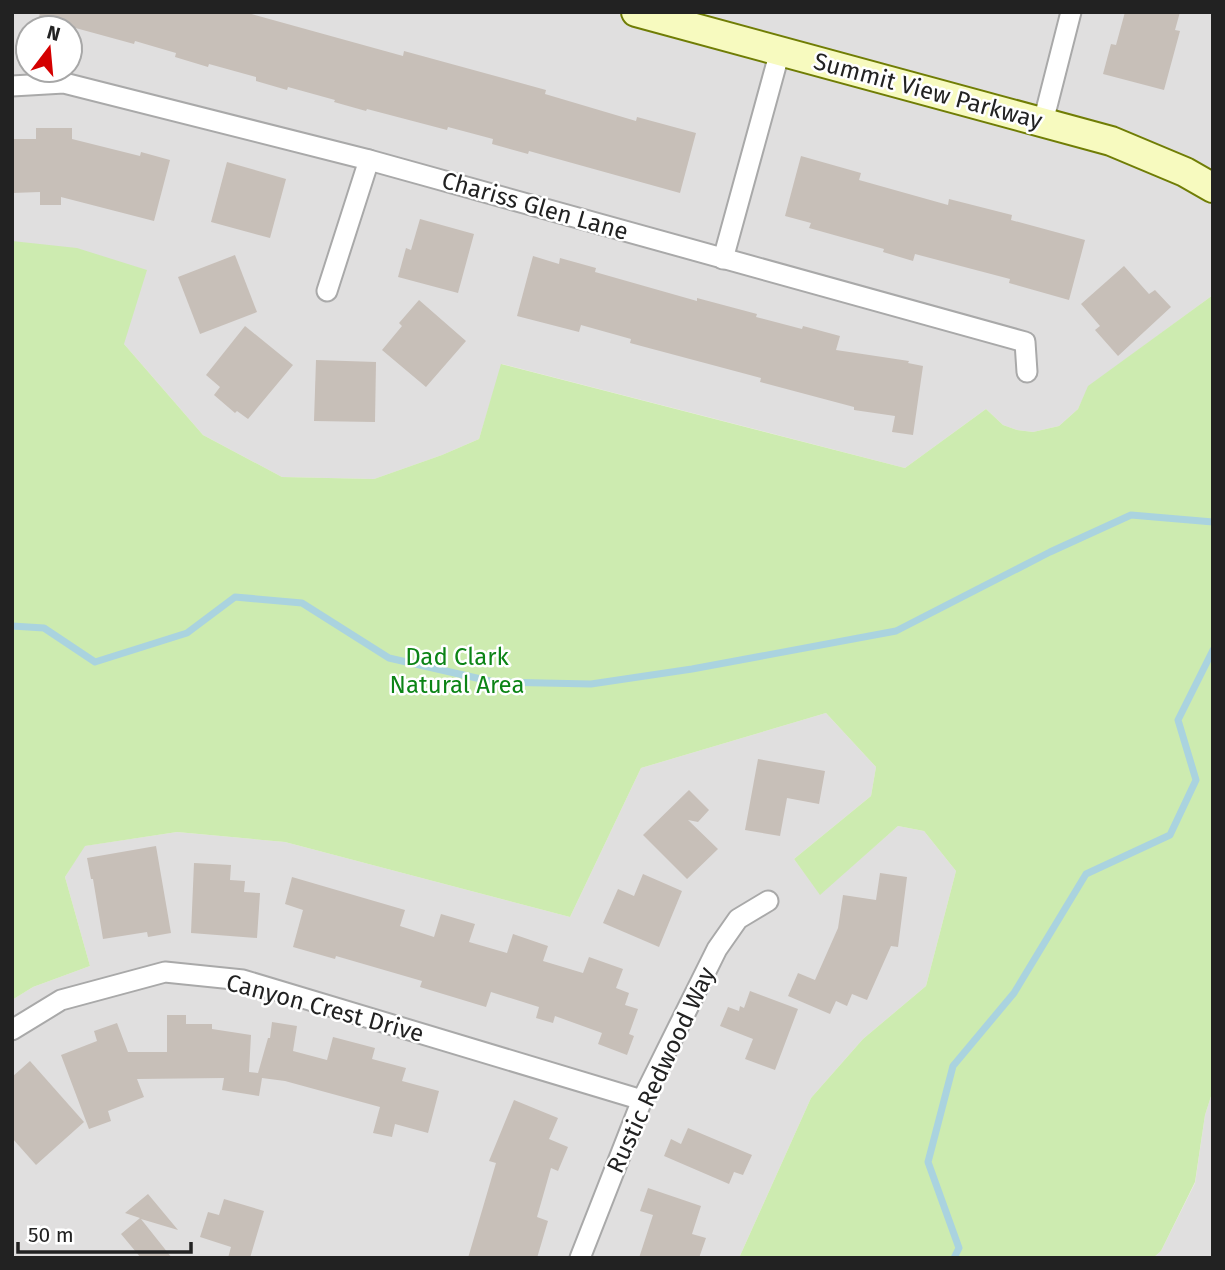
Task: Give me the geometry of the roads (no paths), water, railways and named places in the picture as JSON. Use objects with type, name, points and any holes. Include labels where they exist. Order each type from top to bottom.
[{"type":"street","name":"Summit View Parkway","points":[[636,12],[1111,141],[1185,172],[1213,188]]},
{"type":"street","points":[[1043,122],[1071,12]]},
{"type":"street","points":[[723,260],[780,51]]},
{"type":"street","name":"Chariss Glen Lane","points":[[12,86],[64,83],[369,160],[1025,342],[1027,372]]},
{"type":"street","points":[[327,291],[369,160]]},
{"type":"street","name":"Rustic Redwood Way","points":[[580,1258],[642,1100],[717,949],[738,919],[768,901]]},
{"type":"street","name":"Canyon Crest Drive","points":[[12,1030],[61,1000],[165,972],[243,981],[642,1100]]},
{"type":"waterway","points":[[12,626],[44,628],[95,662],[187,633],[235,597],[302,603],[389,658],[494,682],[591,684],[692,669],[896,631],[1050,552],[1131,515],[1213,522]]},
{"type":"waterway","points":[[954,1258],[959,1248],[928,1162],[953,1066],[1014,993],[1086,874],[1170,835],[1196,780],[1178,720],[1213,650]]},
{"type":"park label","name":"Dad Clark Natural Area","points":[[457,671]]}]
